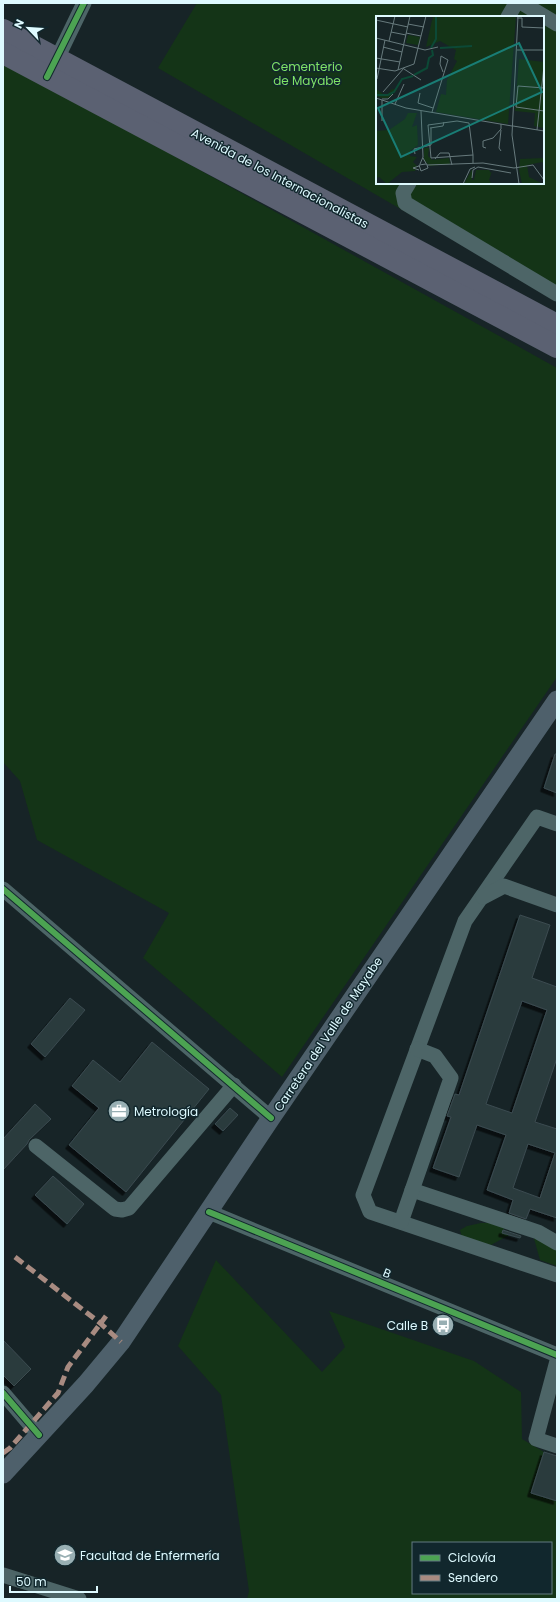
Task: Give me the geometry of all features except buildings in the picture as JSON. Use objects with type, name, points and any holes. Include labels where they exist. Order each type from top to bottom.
[{"type":"highway","name":"Avenida de los Internacionalistas","points":[[3,30],[52,68],[557,347]]},
{"type":"highway","name":"Avenida de los Internacionalistas","points":[[3,53],[52,68],[557,325]]},
{"type":"main road","name":"Carretera del Valle de Mayabe","points":[[3,1474],[86,1384],[121,1342],[271,1118],[557,700]]},
{"type":"street","points":[[52,68],[84,3]]},
{"type":"street","points":[[509,16],[516,3]]},
{"type":"street","points":[[522,3],[544,16]]},
{"type":"street","points":[[544,16],[557,24]]},
{"type":"street","points":[[408,184],[403,193],[405,203],[557,294]]},
{"type":"street","points":[[557,824],[537,817],[465,921],[363,1195],[370,1212],[557,1275]]},
{"type":"street","points":[[480,898],[504,886],[557,905]]},
{"type":"street","points":[[3,889],[271,1118]]},
{"type":"street","points":[[401,1222],[451,1078],[435,1056],[417,1049]]},
{"type":"street","points":[[36,1146],[115,1209],[122,1210],[129,1208],[234,1085]]},
{"type":"street","points":[[412,1190],[538,1232],[557,1243]]},
{"type":"street","name":"B","points":[[209,1212],[557,1355]]},
{"type":"street","points":[[557,1361],[536,1439],[557,1446]]},
{"type":"street","points":[[3,1393],[39,1436]]},
{"type":"street","points":[[3,1575],[79,1599]]},
{"type":"green space","name":"Cementerio de Mayabe","points":[[197,3],[557,3],[557,300],[158,68]]},
{"type":"green space","points":[[3,61],[557,368],[557,677],[282,1077],[143,958],[169,913],[37,840],[20,781],[3,762]]},
{"type":"green space","points":[[481,1223],[493,1223],[504,1227],[503,1233],[509,1235],[491,1245],[462,1237],[460,1230],[467,1226]]},
{"type":"green space","points":[[533,1235],[557,1248],[557,1266],[540,1260]]},
{"type":"green space","points":[[216,1260],[322,1372],[345,1347],[329,1311],[474,1361],[521,1392],[522,1439],[544,1452],[531,1493],[557,1501],[557,1599],[247,1599],[249,1591],[221,1395],[178,1346]]},
{"type":"marked path","points":[[15,1257],[100,1323],[121,1342]]},
{"type":"marked path","points":[[3,1453],[10,1448],[58,1393],[68,1367],[106,1316]]},
{"type":"cycle path","points":[[47,77],[84,3]]},
{"type":"cycle path","points":[[3,889],[271,1118]]},
{"type":"cycle path","points":[[209,1212],[557,1355]]},
{"type":"cycle path","points":[[3,1393],[39,1435]]},
{"type":"place","name":"Metrología","points":[[119,1111]]},
{"type":"place","name":"Calle B","points":[[443,1325]]},
{"type":"place","name":"Facultad de Enfermería","points":[[65,1555]]}]
